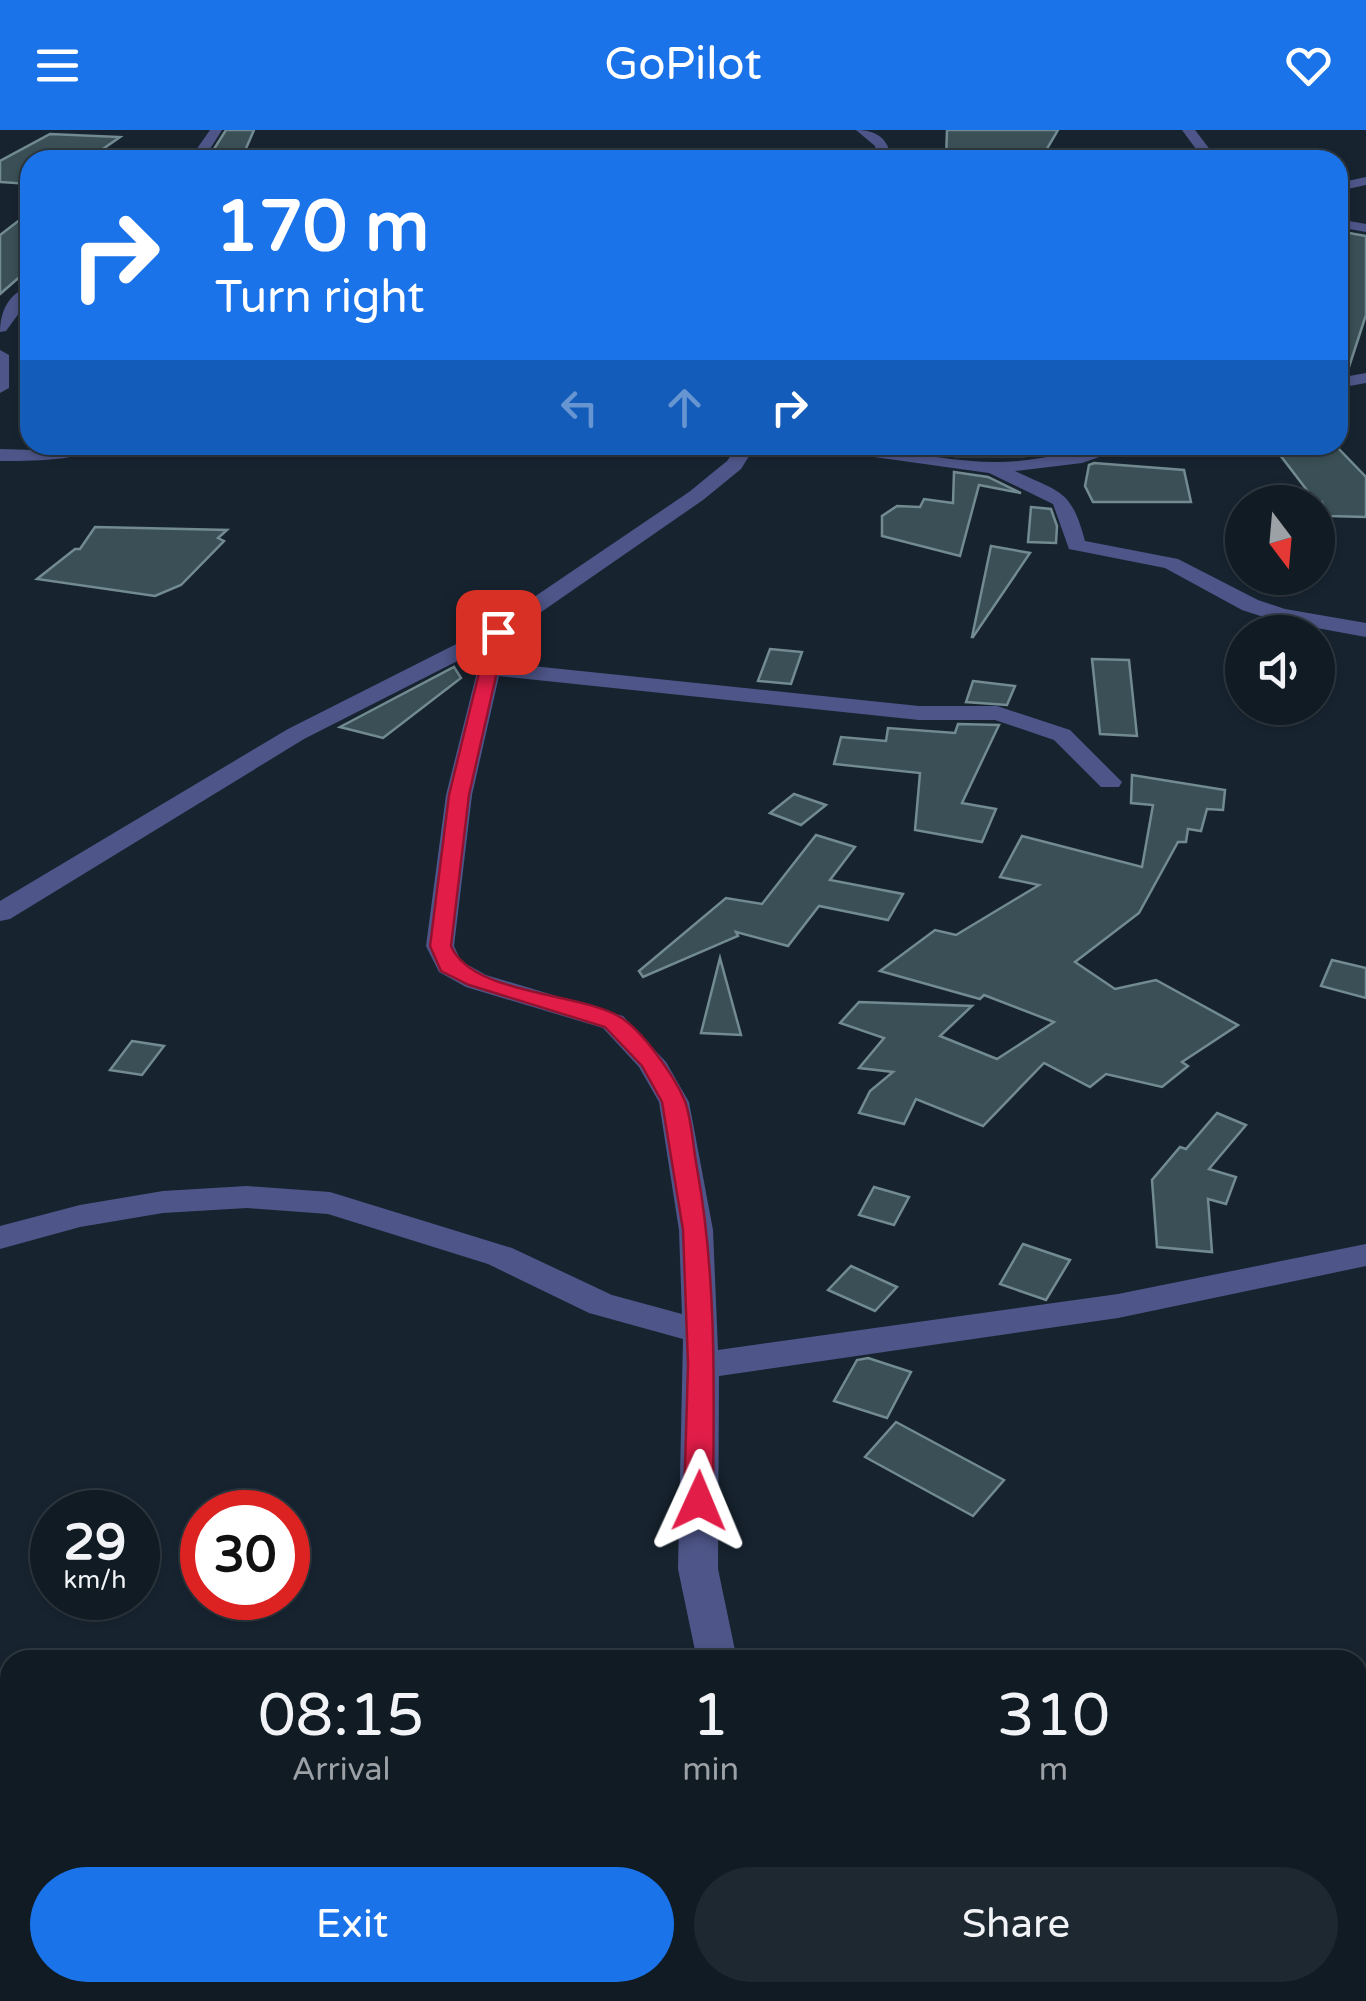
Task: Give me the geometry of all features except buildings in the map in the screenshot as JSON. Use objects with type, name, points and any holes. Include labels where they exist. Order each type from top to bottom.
[{"type":"street","points":[[862,130],[881,144],[882,150]]},
{"type":"street","points":[[1188,130],[1203,150]]},
{"type":"street","points":[[0,327],[20,301]]},
{"type":"street","points":[[0,355],[0,388]]},
{"type":"street","points":[[0,455],[40,455]]},
{"type":"street","points":[[0,912],[296,734],[498,632],[696,496],[740,455]]},
{"type":"street","points":[[902,455],[994,468],[1089,455]]},
{"type":"street","points":[[994,468],[1060,500],[1066,507],[1076,545],[1171,564],[1250,605],[1281,615],[1366,630]]},
{"type":"street","points":[[498,632],[459,795],[440,946],[449,966],[476,981],[612,1022],[651,1062],[674,1102],[696,1230],[700,1348],[698,1569],[715,1650]]},
{"type":"street","points":[[489,668],[919,714],[997,712],[1062,735],[1110,782]]},
{"type":"street","points":[[0,1238],[59,1218],[198,1200],[302,1199],[330,1203],[483,1250],[700,1348],[965,1331],[1254,1283],[1366,1256]]},
{"type":"route","points":[[498,632],[459,795],[440,946],[449,966],[476,981],[570,1006],[612,1022],[651,1062],[674,1102],[696,1230],[701,1365],[699,1501]]}]
